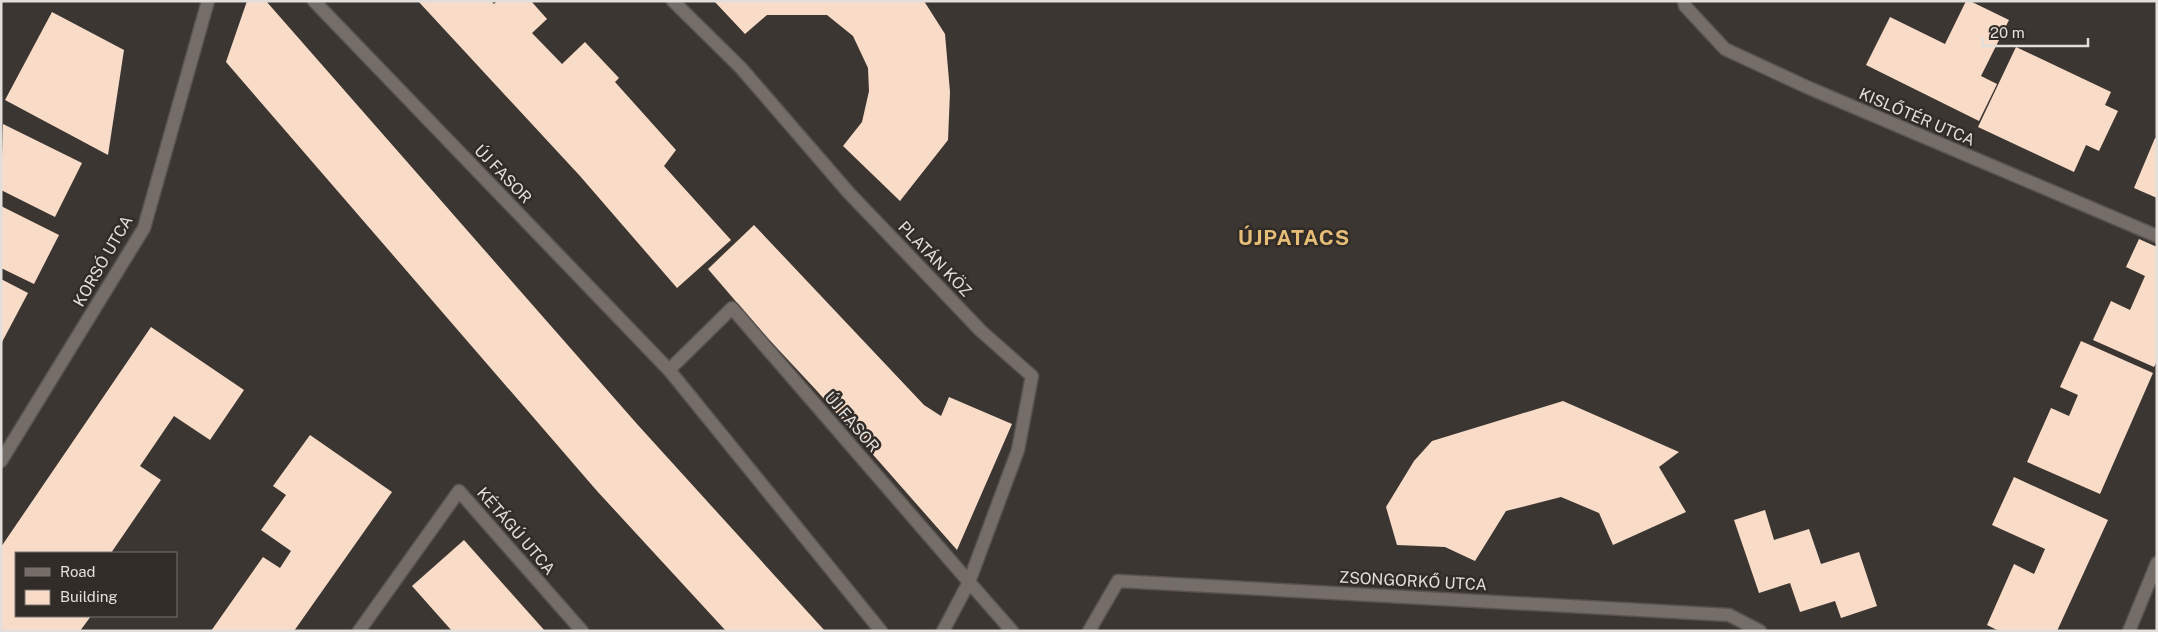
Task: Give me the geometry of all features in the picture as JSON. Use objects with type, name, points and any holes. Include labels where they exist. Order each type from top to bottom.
[{"type":"street","name":"KORSÓ UTCA","points":[[1,461],[144,228],[208,1]]},
{"type":"street","name":"ÚJ FASOR","points":[[314,1],[670,370],[881,631]]},
{"type":"street","name":"PLATÁN KÖZ","points":[[672,1],[740,68],[849,193],[981,331],[1032,376],[1018,450],[969,582]]},
{"type":"street","name":"KISLŐTÉR UTCA","points":[[1684,1],[1685,6],[1725,49],[1809,88],[2157,236]]},
{"type":"street","name":"ÚJ FASOR","points":[[670,370],[732,308],[969,582]]},
{"type":"street","name":"KÉTÁGÚ UTCA","points":[[360,631],[459,491],[582,631]]},
{"type":"street","points":[[2129,631],[2157,563]]},
{"type":"street","name":"ZSONGORKŐ UTCA","points":[[1089,631],[1118,581],[1730,615],[1760,631]]},
{"type":"street","points":[[943,631],[969,582],[1012,631]]},
{"type":"building","points":[[247,1],[266,1],[637,424],[825,631],[726,631],[597,491],[226,62]]},
{"type":"building","points":[[418,1],[491,1],[494,4],[497,1],[531,1],[547,19],[532,33],[562,64],[585,42],[619,78],[615,82],[676,150],[664,166],[731,240],[677,288],[580,176]]},
{"type":"building","points":[[714,1],[924,1],[945,34],[950,92],[948,140],[900,201],[843,146],[862,122],[869,91],[868,68],[853,36],[827,15],[767,15],[745,34]]},
{"type":"building","points":[[1966,1],[1970,1],[2009,20],[1981,76],[1997,84],[1979,121],[1866,65],[1890,17],[1945,44]]},
{"type":"building","points":[[52,12],[124,50],[108,155],[5,100]]},
{"type":"building","points":[[2016,47],[2111,92],[2105,105],[2118,111],[2099,151],[2086,145],[2074,172],[1978,127]]},
{"type":"building","points":[[3,124],[82,163],[55,217],[1,190]]},
{"type":"building","points":[[2155,138],[2157,139],[2157,198],[2134,188]]},
{"type":"building","points":[[1,206],[59,235],[34,284],[1,268]]},
{"type":"building","points":[[754,225],[924,405],[941,416],[949,397],[1012,424],[957,550],[708,269]]},
{"type":"building","points":[[2139,239],[2157,247],[2157,361],[2154,367],[2093,340],[2111,301],[2130,310],[2145,276],[2126,267]]},
{"type":"building","points":[[1,279],[28,293],[1,344]]},
{"type":"building","points":[[151,327],[244,390],[210,440],[174,416],[140,466],[161,480],[112,552],[15,552],[15,617],[90,617],[80,631],[1,631],[1,547]]},
{"type":"building","points":[[2081,341],[2153,373],[2100,494],[2027,462],[2051,408],[2069,416],[2078,395],[2060,387]]},
{"type":"building","points":[[1563,401],[1679,452],[1659,467],[1686,512],[1613,545],[1599,513],[1561,497],[1506,511],[1475,561],[1445,547],[1397,545],[1386,507],[1414,461],[1432,441]]},
{"type":"building","points":[[310,435],[392,492],[294,631],[211,631],[263,557],[280,568],[291,551],[261,530],[286,495],[273,486]]},
{"type":"building","points":[[2014,477],[2108,520],[2057,631],[1999,631],[1987,625],[2014,564],[2034,574],[2045,549],[1992,525]]},
{"type":"building","points":[[1765,510],[1774,540],[1809,529],[1821,564],[1859,552],[1877,606],[1841,618],[1835,601],[1800,612],[1790,583],[1759,593],[1734,520]]},
{"type":"building","points":[[464,540],[545,631],[452,631],[412,586]]},
{"type":"district","name":"ÚJPATACS","points":[[1294,237]]}]
